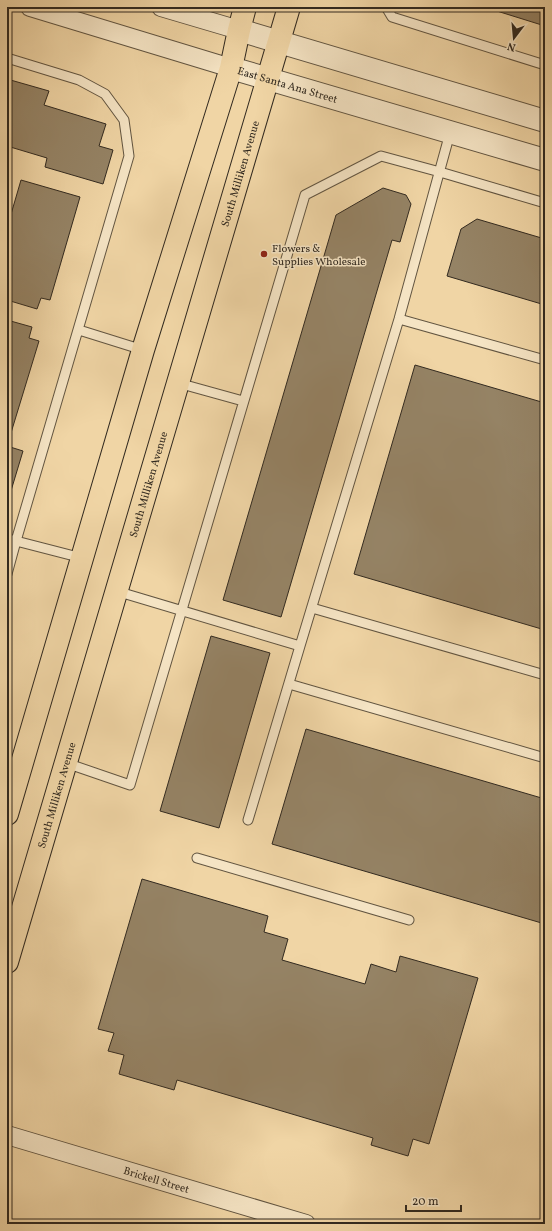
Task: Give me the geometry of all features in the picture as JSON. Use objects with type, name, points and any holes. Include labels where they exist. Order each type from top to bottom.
[{"type":"main road","points":[[7,814],[143,350],[231,68],[245,7]]},
{"type":"main road","name":"South Milliken Avenue","points":[[7,962],[289,7]]},
{"type":"street","name":"East Santa Ana Street","points":[[30,7],[268,79],[545,160]]},
{"type":"street","points":[[161,7],[545,121]]},
{"type":"street","name":"Brickell Street","points":[[7,1135],[306,1224]]},
{"type":"lane","points":[[386,7],[392,17],[545,65]]},
{"type":"lane","points":[[7,58],[78,80],[105,94],[124,120],[129,156],[78,330],[11,540],[7,574]]},
{"type":"lane","points":[[248,820],[399,319],[450,133]]},
{"type":"lane","points":[[66,763],[130,785],[305,195],[381,156],[440,172],[545,204]]},
{"type":"lane","points":[[399,319],[545,360]]},
{"type":"lane","points":[[78,330],[143,350]]},
{"type":"lane","points":[[178,383],[243,401]]},
{"type":"lane","points":[[11,540],[82,558]]},
{"type":"lane","points":[[116,592],[300,646]]},
{"type":"lane","points":[[312,608],[545,675]]},
{"type":"lane","points":[[289,684],[545,758]]},
{"type":"lane","points":[[198,858],[409,920]]},
{"type":"building","points":[[484,7],[545,7],[545,26]]},
{"type":"building","points":[[7,79],[49,91],[44,105],[106,124],[99,146],[113,150],[103,184],[45,167],[47,158],[7,146]]},
{"type":"building","points":[[21,180],[80,197],[50,300],[41,298],[37,309],[7,300],[7,228]]},
{"type":"building","points":[[383,188],[406,195],[411,204],[400,242],[392,240],[281,617],[223,600],[336,215]]},
{"type":"building","points":[[477,219],[545,239],[545,305],[447,276],[461,229]]},
{"type":"building","points":[[7,320],[32,327],[29,338],[39,341],[7,446]]},
{"type":"building","points":[[415,365],[545,403],[545,630],[354,574]]},
{"type":"building","points":[[7,446],[23,451],[7,504]]},
{"type":"building","points":[[211,636],[270,653],[219,828],[160,811]]},
{"type":"building","points":[[306,729],[545,799],[545,924],[272,844]]},
{"type":"building","points":[[142,879],[268,916],[264,932],[288,939],[282,960],[365,984],[371,964],[396,972],[400,956],[478,978],[429,1144],[413,1139],[408,1156],[371,1145],[373,1138],[177,1080],[174,1090],[119,1074],[124,1055],[108,1051],[114,1033],[98,1029]]},
{"type":"place","name":"Flowers & Supplies Wholesale","points":[[264,254]]}]
